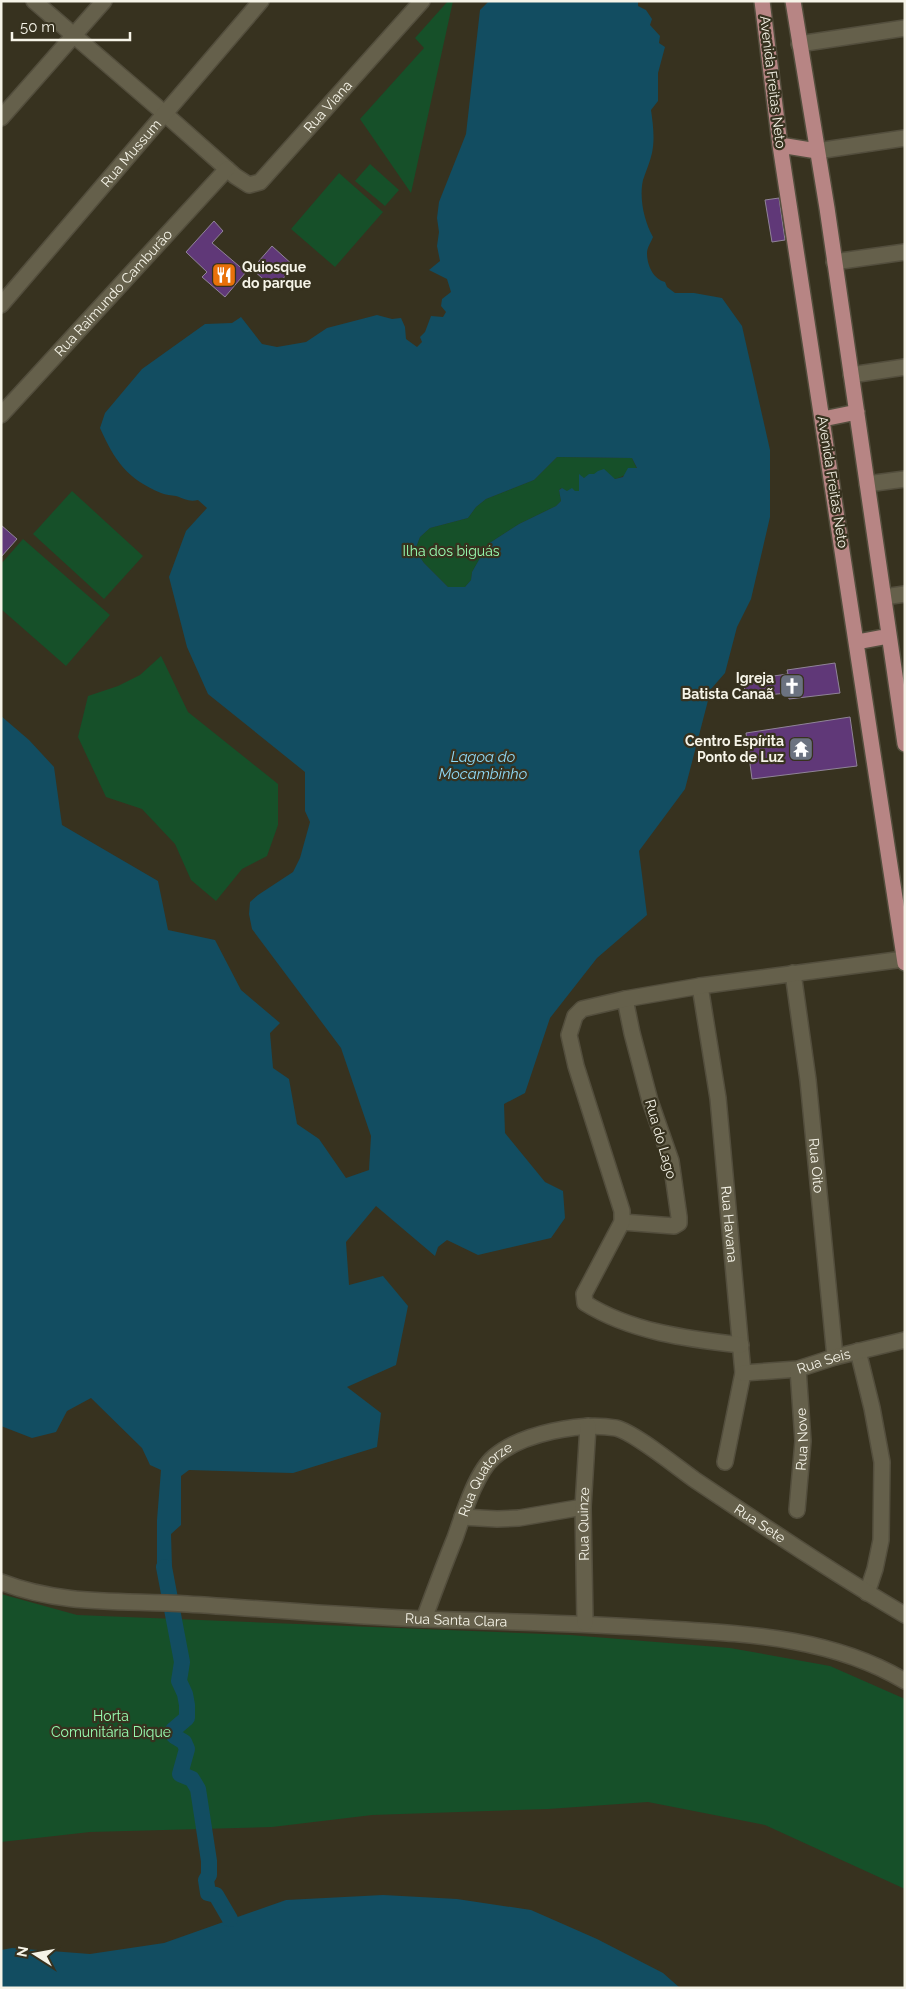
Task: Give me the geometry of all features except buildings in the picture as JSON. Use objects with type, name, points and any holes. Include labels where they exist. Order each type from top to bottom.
[{"type":"main road","name":"Avenida Freitas Neto","points":[[762,1],[780,145],[905,963]]},
{"type":"main road","points":[[793,1],[857,412],[889,636],[902,709],[905,744]]},
{"type":"main road","points":[[780,145],[817,151]]},
{"type":"main road","points":[[823,420],[857,412]]},
{"type":"main road","points":[[857,642],[889,636]]},
{"type":"street","name":"Rua Viana","points":[[34,1],[227,169],[244,183],[254,185],[260,182],[422,1]]},
{"type":"street","points":[[1,118],[104,1]]},
{"type":"street","name":"Rua Mussum","points":[[1,305],[261,1]]},
{"type":"street","points":[[799,44],[905,28]]},
{"type":"street","points":[[817,151],[905,138]]},
{"type":"street","name":"Rua Raimundo Camburão","points":[[1,415],[227,169]]},
{"type":"street","points":[[834,262],[905,252]]},
{"type":"street","points":[[851,375],[905,367]]},
{"type":"street","points":[[867,484],[905,479]]},
{"type":"street","points":[[884,597],[905,594]]},
{"type":"street","points":[[741,1344],[674,1336],[653,1331],[630,1324],[584,1303],[584,1294],[622,1222],[619,1199],[576,1066],[569,1035],[574,1016],[582,1010],[625,999],[794,973],[904,948]]},
{"type":"street","name":"Rua Oito","points":[[794,973],[808,1080],[835,1357]]},
{"type":"street","name":"Rua Havana","points":[[700,986],[718,1098],[743,1373],[725,1462]]},
{"type":"street","name":"Rua do Lago","points":[[622,1222],[674,1226],[678,1223],[679,1217],[671,1161],[650,1101],[625,999]]},
{"type":"street","name":"Rua Seis","points":[[743,1373],[798,1369],[835,1357],[905,1340]]},
{"type":"street","points":[[858,1351],[872,1408],[882,1462],[881,1540],[875,1569],[867,1593]]},
{"type":"street","name":"Rua Nove","points":[[797,1510],[803,1440],[798,1369]]},
{"type":"street","name":"Rua Quatorze","points":[[424,1619],[477,1481],[493,1457],[517,1442],[566,1428],[588,1426],[618,1428]]},
{"type":"street","name":"Rua Quinze","points":[[585,1623],[583,1507],[588,1426]]},
{"type":"street","name":"Rua Sete","points":[[618,1428],[867,1593],[905,1615]]},
{"type":"street","points":[[462,1517],[519,1518],[583,1507]]},
{"type":"street","name":"Rua Santa Clara","points":[[1,1582],[40,1595],[76,1600],[171,1603],[424,1619],[585,1623],[747,1635],[817,1645],[853,1656],[887,1670],[905,1681]]},
{"type":"green space","points":[[448,1],[453,1],[411,193],[360,119],[424,48],[415,38]]},
{"type":"green space","points":[[370,164],[399,190],[385,206],[355,181]]},
{"type":"green space","points":[[339,173],[383,212],[335,267],[291,229]]},
{"type":"green space","name":"Ilha dos biguás","points":[[557,457],[632,458],[637,469],[615,479],[604,474],[596,474],[584,478],[579,475],[579,491],[567,491],[561,488],[559,490],[561,501],[556,506],[519,524],[488,544],[472,572],[471,580],[465,587],[448,587],[424,563],[415,550],[420,537],[430,528],[468,518],[476,507],[486,499],[534,480]]},
{"type":"green space","points":[[72,491],[143,556],[104,599],[33,534]]},
{"type":"green space","points":[[23,539],[110,615],[66,666],[1,609],[1,564]]},
{"type":"green space","points":[[161,656],[188,712],[278,784],[278,825],[267,856],[242,869],[216,901],[191,880],[175,844],[142,809],[106,797],[78,737],[88,696],[118,686],[140,675]]},
{"type":"green space","name":"Horta Comunitária Dique","points":[[1,1594],[77,1615],[570,1635],[730,1648],[830,1666],[905,1699],[905,1889],[765,1825],[648,1802],[548,1809],[372,1815],[272,1827],[90,1832],[1,1842]]},
{"type":"water","name":"Lagoa do Mocambinho","points":[[489,1],[638,1],[638,6],[646,10],[652,19],[650,25],[660,36],[659,43],[665,47],[658,73],[658,101],[651,110],[653,148],[642,187],[643,209],[653,237],[648,247],[647,258],[654,275],[665,282],[667,287],[675,293],[694,293],[722,298],[742,326],[770,450],[770,517],[751,599],[737,627],[725,673],[711,689],[685,789],[639,851],[647,915],[597,958],[550,1018],[525,1093],[504,1104],[505,1133],[545,1182],[563,1191],[565,1218],[551,1238],[478,1255],[447,1240],[438,1247],[435,1256],[376,1206],[346,1242],[349,1285],[383,1276],[408,1306],[396,1365],[347,1387],[381,1413],[377,1447],[293,1473],[189,1470],[181,1476],[181,1525],[171,1534],[172,1567],[157,1566],[157,1520],[161,1470],[150,1465],[142,1448],[91,1398],[67,1411],[56,1432],[32,1438],[1,1426],[1,716],[29,740],[54,767],[62,825],[158,881],[168,930],[215,940],[241,990],[280,1023],[270,1033],[273,1068],[289,1079],[297,1124],[319,1139],[346,1178],[369,1170],[371,1136],[341,1048],[252,929],[249,914],[250,902],[293,872],[300,858],[310,822],[305,811],[305,772],[208,694],[187,647],[169,577],[186,531],[207,508],[198,500],[189,500],[163,494],[130,475],[111,450],[100,428],[105,413],[142,369],[205,324],[232,323],[241,317],[262,344],[277,347],[306,342],[327,328],[377,315],[392,319],[401,318],[405,327],[406,339],[417,347],[422,342],[420,337],[425,332],[431,316],[443,317],[446,312],[441,306],[442,299],[451,292],[447,279],[429,270],[440,261],[437,246],[439,202],[466,134],[480,10]],"holes":[[[557,457],[632,458],[637,468],[628,468],[623,477],[615,479],[604,469],[594,474],[589,474],[584,478],[579,474],[579,491],[575,491],[572,488],[567,491],[562,488],[559,490],[561,501],[556,506],[519,524],[488,544],[472,572],[471,580],[465,587],[448,587],[424,563],[415,550],[420,537],[430,528],[468,518],[476,507],[486,499],[534,480]]]},
{"type":"water","points":[[383,1895],[457,1899],[531,1910],[597,1939],[663,1973],[680,1988],[1,1988],[1,1950],[12,1948],[90,1954],[164,1943],[286,1900]]},
{"type":"waterway","points":[[164,1567],[182,1662],[179,1681],[185,1694],[187,1705],[187,1718],[173,1730],[174,1736],[184,1742],[187,1749],[180,1774],[192,1779],[198,1789],[209,1861],[209,1875],[206,1880],[208,1893],[216,1895],[230,1919]]},
{"type":"place","name":"Quiosque do parque","points":[[224,275]]},
{"type":"place","name":"Igreja Batista Canaã","points":[[792,686]]},
{"type":"place","name":"Centro Espírita Ponto de Luz","points":[[801,749]]}]
